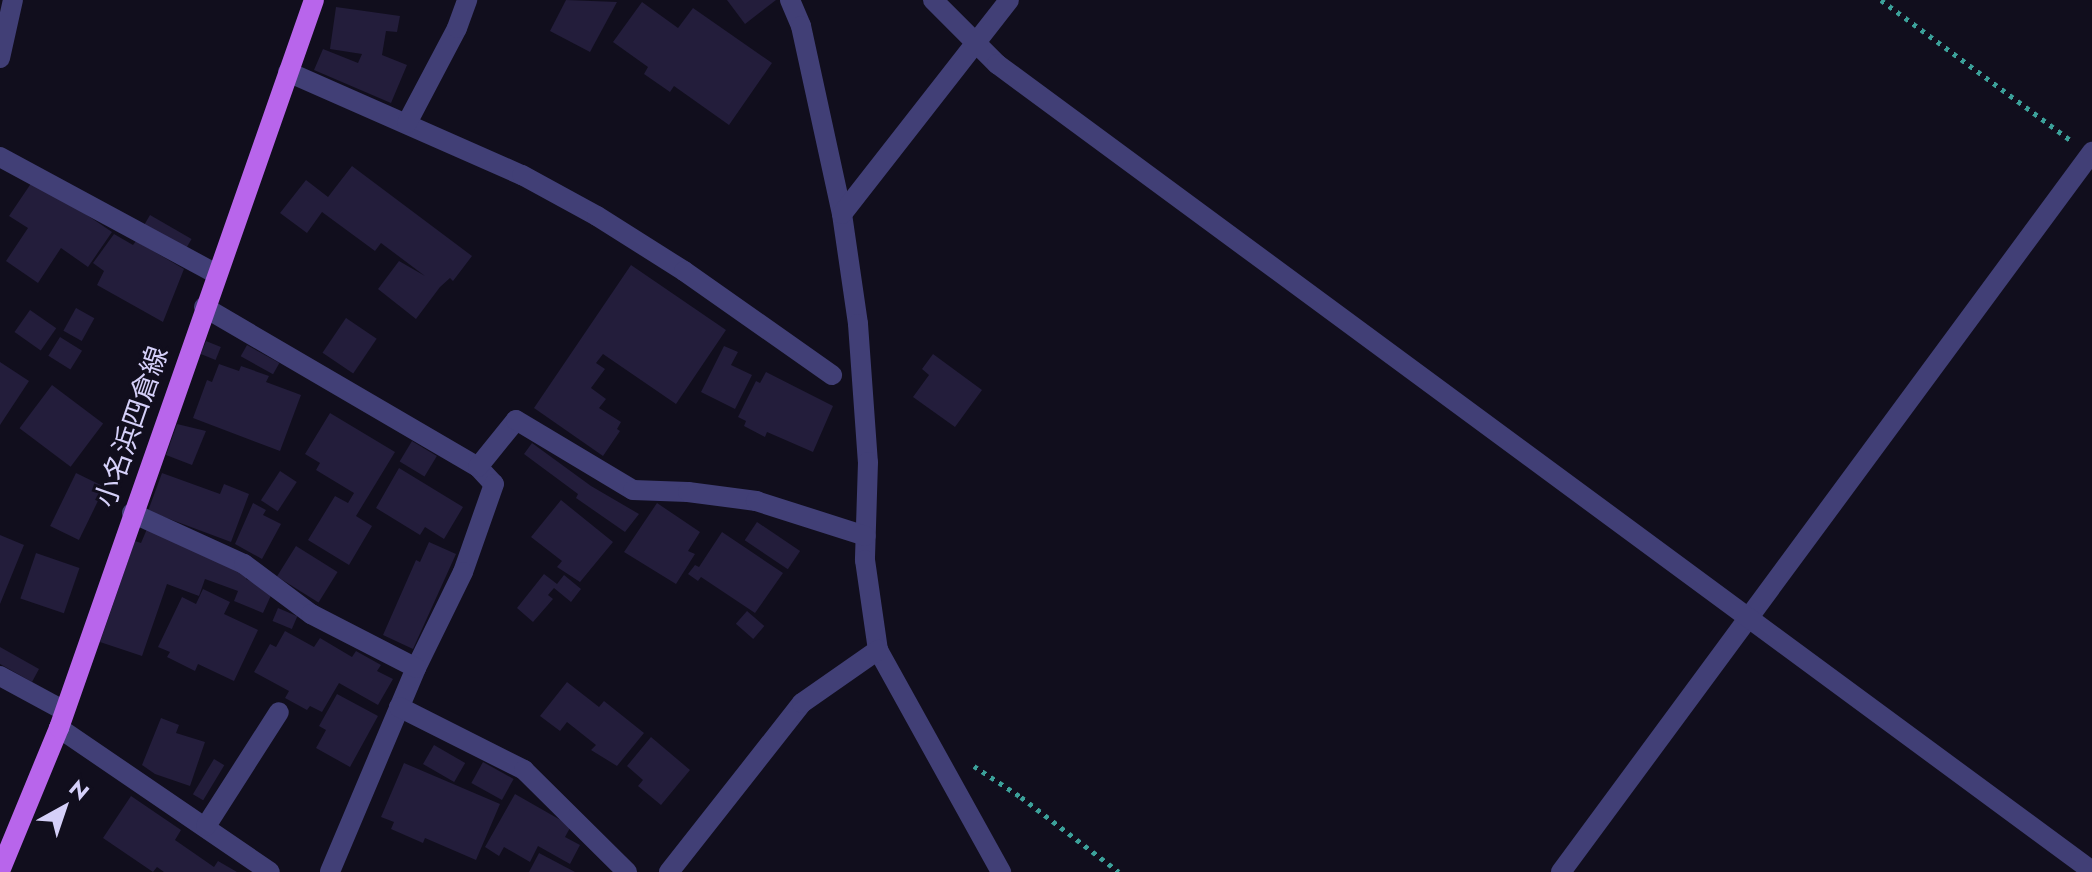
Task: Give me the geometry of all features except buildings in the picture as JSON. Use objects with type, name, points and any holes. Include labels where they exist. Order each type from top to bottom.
[{"type":"main road","name":"小名浜四倉線","points":[[0,871],[61,719],[314,0]]},
{"type":"street","points":[[0,58],[13,0]]},
{"type":"street","points":[[407,123],[457,28],[467,0]]},
{"type":"street","points":[[790,0],[801,26],[842,214],[861,355],[868,462],[865,560],[878,650],[1001,872]]},
{"type":"street","points":[[933,0],[997,64],[2092,871]]},
{"type":"street","points":[[842,214],[1009,0]]},
{"type":"street","points":[[288,72],[522,175],[597,216],[684,271],[832,375]]},
{"type":"street","points":[[1561,872],[2091,153]]},
{"type":"street","points":[[0,157],[216,274]]},
{"type":"street","points":[[204,307],[478,467],[494,484],[463,572],[416,668],[330,872]]},
{"type":"street","points":[[478,467],[516,420],[633,490],[688,492],[756,501],[866,536]]},
{"type":"street","points":[[132,513],[244,564],[311,614],[416,668]]},
{"type":"street","points":[[669,872],[802,703],[878,650]]},
{"type":"street","points":[[0,676],[270,872]]},
{"type":"street","points":[[399,707],[524,770],[627,872]]},
{"type":"street","points":[[206,826],[279,712]]},
{"type":"path","points":[[1881,0],[2091,153]]},
{"type":"path","points":[[936,751],[959,757],[987,773],[1119,872]]}]
